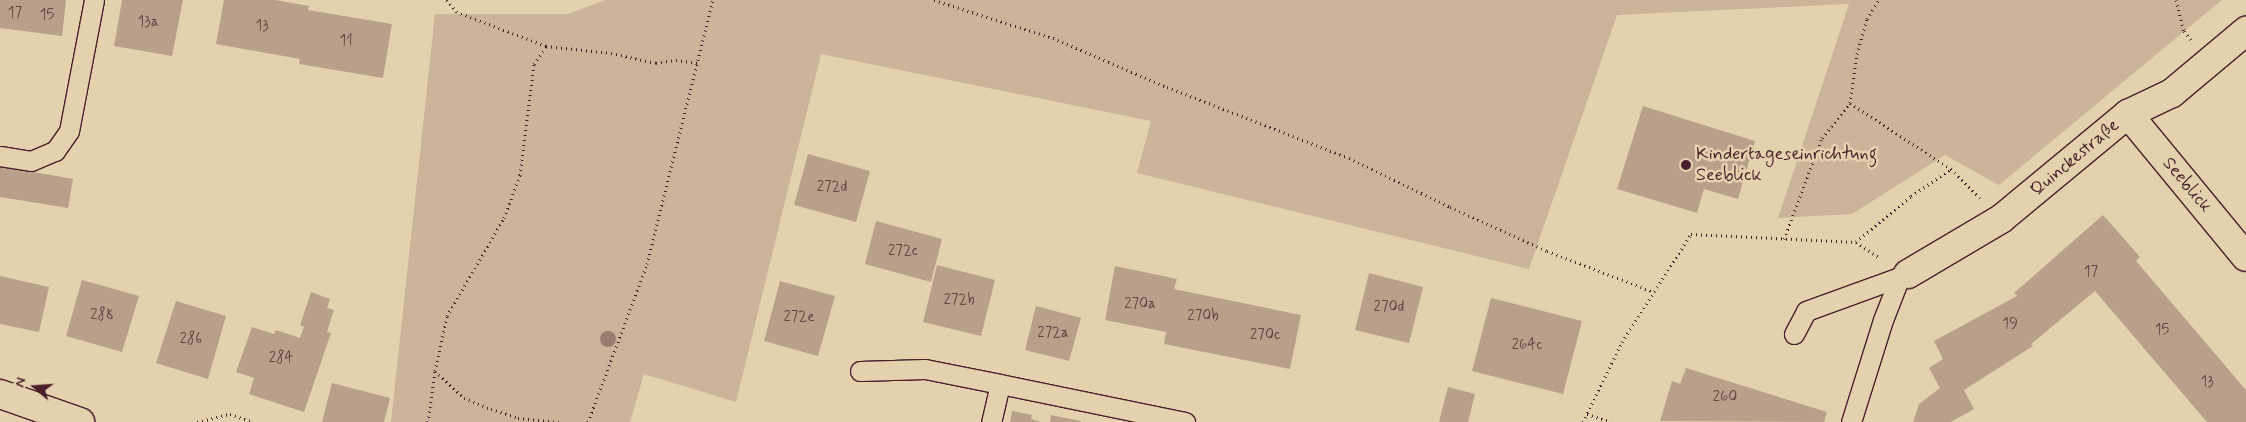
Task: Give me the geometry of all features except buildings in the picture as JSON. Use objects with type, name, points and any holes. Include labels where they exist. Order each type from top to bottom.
[{"type":"street","name":"Quinckestraße","points":[[1903,277],[2001,219],[2128,114],[2172,93],[2246,31]]},
{"type":"street","name":"Seeblick","points":[[2128,114],[2246,256]]},
{"type":"street","points":[[0,394],[80,422]]},
{"type":"lane","points":[[0,156],[31,160],[54,151],[69,131],[94,0]]},
{"type":"lane","points":[[1851,422],[1903,277]]},
{"type":"lane","name":"Quinckestraße","points":[[1794,334],[1806,311],[1903,277]]},
{"type":"lane","points":[[860,371],[925,369],[1185,422]]},
{"type":"lane","points":[[991,422],[1000,384]]},
{"type":"path","points":[[447,0],[457,12],[546,46],[611,53],[656,63],[676,60],[698,64]]},
{"type":"path","points":[[588,422],[647,264],[713,0]]},
{"type":"path","points":[[934,0],[1052,38],[1167,87],[1349,158],[1450,208],[1547,251],[1654,292]]},
{"type":"path","points":[[1784,239],[1822,138],[1850,103],[1857,54],[1868,20],[1879,0]]},
{"type":"path","points":[[2176,0],[2184,31],[2208,62]]},
{"type":"path","points":[[428,422],[435,370],[447,316],[504,218],[520,175],[534,64],[546,46]]},
{"type":"path","points":[[1850,103],[1951,169],[2001,219]]},
{"type":"path","points":[[1583,422],[1622,342],[1691,234],[1856,242],[1911,196],[1951,169]]},
{"type":"path","points":[[435,370],[464,398],[518,418],[559,422]]},
{"type":"path","points":[[197,422],[230,414],[254,422]]},
{"type":"path","points":[[1587,414],[1611,422]]},
{"type":"shaded area","points":[[605,0],[2222,0],[1999,185],[1945,155],[1852,214],[1778,218],[1849,4],[1617,15],[1529,269],[1137,173],[1151,121],[821,54],[736,402],[644,374],[630,422],[391,422],[435,14],[568,14]]},
{"type":"place","name":"Kindertageseinrichtung Seeblick","points":[[1686,165]]}]
